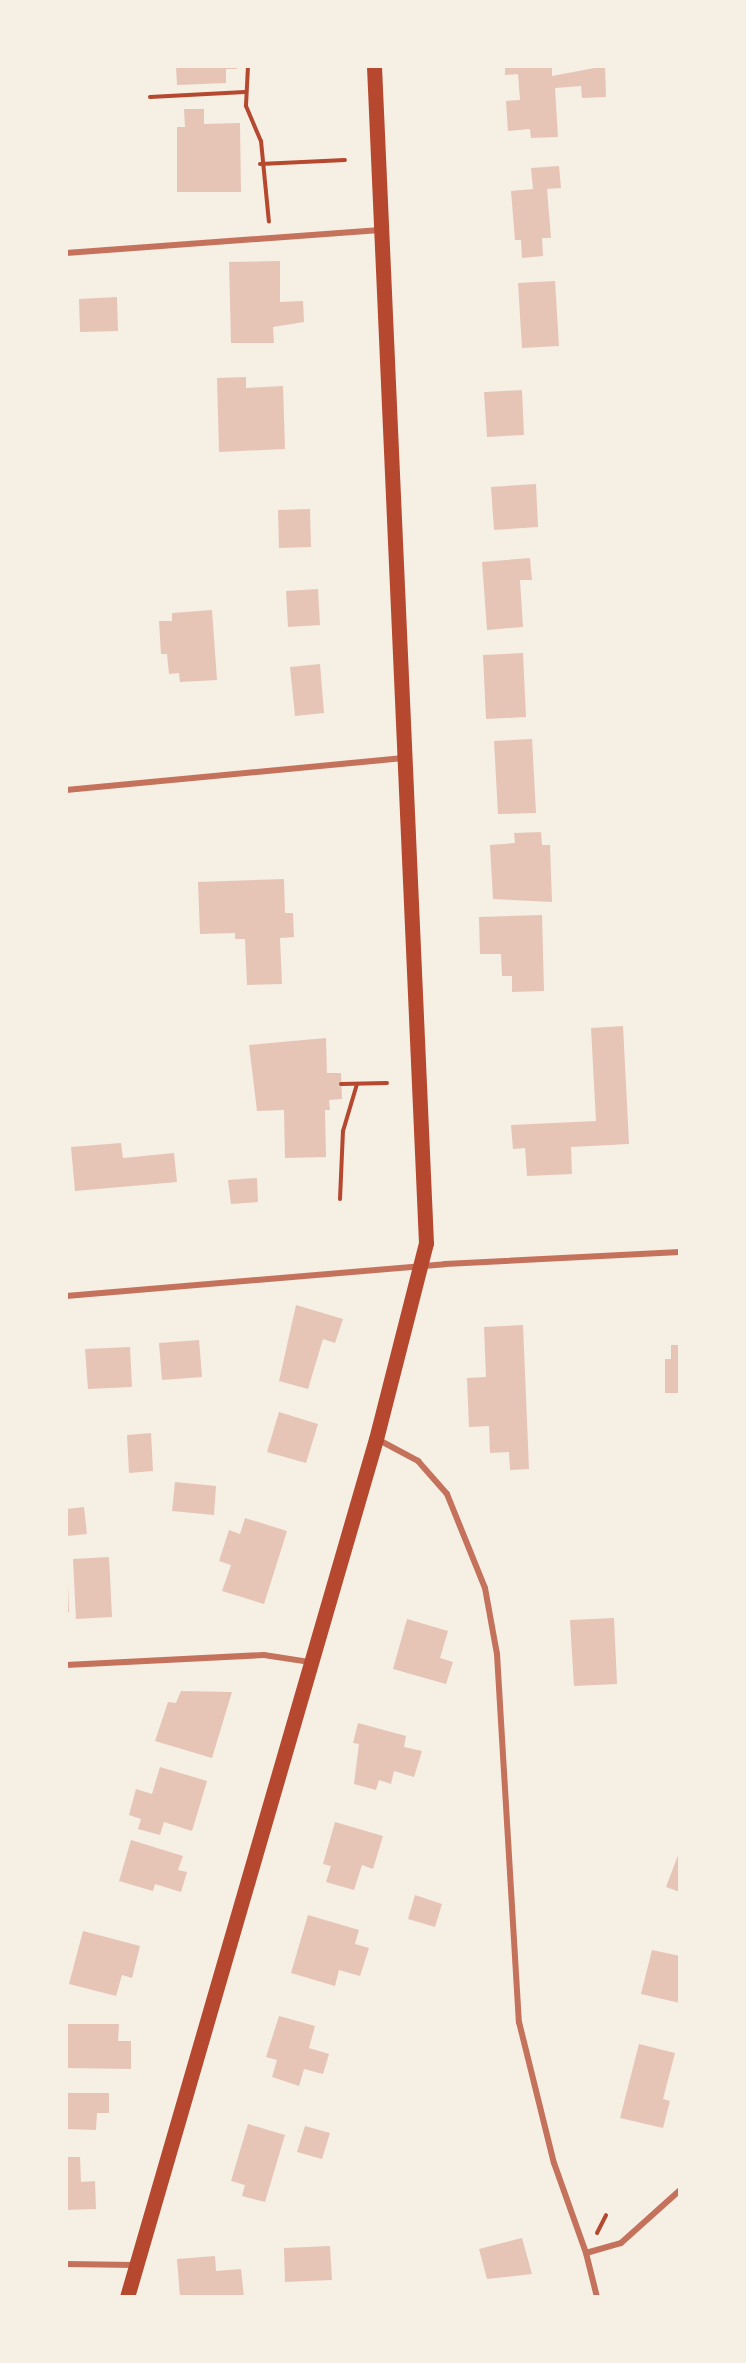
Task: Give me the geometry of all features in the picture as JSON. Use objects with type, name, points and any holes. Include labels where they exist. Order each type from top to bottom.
[{"type":"main road","points":[[127,2297],[312,1662],[423,1266],[428,1208],[409,757],[374,66]]},
{"type":"street","points":[[66,253],[384,230]]},
{"type":"street","points":[[66,790],[409,757]]},
{"type":"street","points":[[66,1296],[423,1266],[680,1252]]},
{"type":"street","points":[[376,1439],[418,1461],[447,1494],[485,1588],[497,1654],[519,2022],[554,2163],[586,2253],[597,2297]]},
{"type":"street","points":[[66,1665],[264,1655],[312,1662]]},
{"type":"street","points":[[586,2253],[621,2243],[680,2190]]},
{"type":"street","points":[[66,2264],[136,2265]]},
{"type":"path","points":[[248,66],[245,92],[261,141],[260,164],[269,222]]},
{"type":"path","points":[[150,97],[245,92]]},
{"type":"path","points":[[260,164],[345,160]]},
{"type":"path","points":[[341,1084],[387,1083]]},
{"type":"path","points":[[340,1199],[343,1131],[357,1084]]},
{"type":"building","points":[[176,66],[237,66],[237,69],[226,69],[226,83],[177,85]]},
{"type":"building","points":[[505,66],[552,66],[552,76],[605,66],[606,97],[582,98],[581,86],[555,88],[558,137],[531,138],[530,129],[508,131],[506,101],[520,100],[518,74],[505,75]]},
{"type":"building","points":[[184,109],[204,109],[204,124],[240,123],[241,192],[177,192],[177,127],[185,127]]},
{"type":"building","points":[[559,166],[561,188],[547,189],[551,238],[542,238],[543,256],[522,258],[521,240],[515,240],[511,191],[533,189],[531,168]]},
{"type":"building","points":[[280,261],[280,302],[303,301],[304,322],[273,327],[274,343],[231,343],[229,262]]},
{"type":"building","points":[[555,281],[559,346],[522,348],[518,283]]},
{"type":"building","points":[[117,297],[118,331],[80,332],[79,299]]},
{"type":"building","points":[[246,377],[246,388],[283,386],[285,449],[219,452],[217,378]]},
{"type":"building","points":[[522,390],[524,435],[487,437],[484,392]]},
{"type":"building","points":[[536,484],[538,527],[494,530],[491,487]]},
{"type":"building","points":[[310,509],[311,547],[279,548],[278,510]]},
{"type":"building","points":[[530,558],[532,580],[520,580],[523,627],[487,630],[482,562]]},
{"type":"building","points":[[318,589],[320,625],[288,627],[286,591]]},
{"type":"building","points":[[212,610],[217,680],[180,682],[179,673],[169,674],[167,654],[161,654],[159,621],[172,621],[172,613]]},
{"type":"building","points":[[523,653],[526,717],[486,719],[483,655]]},
{"type":"building","points":[[320,664],[324,713],[295,716],[290,667]]},
{"type":"building","points":[[532,739],[536,813],[498,814],[494,741]]},
{"type":"building","points":[[541,832],[542,845],[550,845],[552,902],[493,899],[490,845],[515,843],[514,833]]},
{"type":"building","points":[[284,879],[285,913],[293,913],[294,937],[280,938],[282,984],[247,985],[245,939],[235,939],[235,933],[200,934],[198,882]]},
{"type":"building","points":[[542,915],[544,991],[512,992],[512,976],[502,976],[501,954],[480,954],[479,917]]},
{"type":"building","points":[[623,1026],[629,1144],[571,1147],[572,1174],[527,1176],[525,1148],[513,1149],[511,1125],[596,1121],[591,1028]]},
{"type":"building","points":[[326,1038],[327,1073],[341,1073],[342,1099],[329,1100],[330,1110],[325,1110],[326,1157],[285,1158],[284,1110],[257,1111],[249,1045]]},
{"type":"building","points":[[121,1143],[123,1158],[174,1153],[177,1182],[75,1191],[71,1147]]},
{"type":"building","points":[[257,1178],[258,1202],[231,1204],[228,1180]]},
{"type":"building","points":[[296,1305],[343,1319],[335,1343],[323,1339],[308,1389],[279,1381]]},
{"type":"building","points":[[523,1325],[529,1469],[510,1470],[509,1452],[490,1453],[489,1426],[469,1427],[467,1378],[486,1377],[484,1327]]},
{"type":"building","points":[[199,1340],[202,1377],[162,1380],[159,1343]]},
{"type":"building","points":[[671,1345],[680,1345],[680,1393],[665,1393],[665,1359],[671,1359]]},
{"type":"building","points":[[130,1347],[132,1387],[88,1389],[85,1349]]},
{"type":"building","points":[[279,1412],[318,1424],[306,1463],[267,1452]]},
{"type":"building","points":[[151,1433],[153,1471],[129,1473],[127,1435]]},
{"type":"building","points":[[175,1482],[216,1486],[214,1515],[172,1511]]},
{"type":"building","points":[[84,1507],[87,1534],[67,1536],[66,1509]]},
{"type":"building","points":[[245,1518],[287,1531],[264,1604],[222,1591],[231,1565],[219,1561],[229,1530],[240,1534]]},
{"type":"building","points":[[109,1557],[112,1617],[76,1619],[73,1559]]},
{"type":"building","points":[[66,1585],[68,1585],[69,1612],[66,1613]]},
{"type":"building","points":[[614,1618],[617,1684],[574,1686],[570,1620]]},
{"type":"building","points":[[407,1619],[448,1631],[440,1658],[453,1662],[446,1684],[393,1669]]},
{"type":"building","points":[[181,1691],[232,1692],[212,1758],[155,1741],[168,1702],[176,1703]]},
{"type":"building","points":[[358,1723],[406,1736],[404,1747],[422,1751],[414,1777],[394,1771],[391,1784],[379,1780],[376,1790],[354,1784],[359,1744],[353,1743]]},
{"type":"building","points":[[160,1767],[207,1781],[192,1831],[164,1822],[160,1835],[138,1829],[141,1819],[129,1815],[136,1789],[152,1794]]},
{"type":"building","points":[[335,1822],[383,1836],[373,1869],[362,1865],[354,1890],[326,1882],[331,1866],[323,1864]]},
{"type":"building","points":[[131,1840],[183,1856],[178,1870],[187,1872],[181,1892],[155,1884],[153,1891],[119,1881]]},
{"type":"building","points":[[680,1850],[680,1892],[666,1887]]},
{"type":"building","points":[[415,1895],[442,1904],[435,1927],[408,1919]]},
{"type":"building","points":[[308,1915],[359,1930],[355,1944],[369,1948],[360,1976],[339,1970],[335,1986],[291,1973]]},
{"type":"building","points":[[83,1931],[140,1946],[132,1978],[122,1975],[116,1996],[69,1984]]},
{"type":"building","points":[[652,1950],[680,1956],[680,2003],[641,1994]]},
{"type":"building","points":[[279,2016],[315,2026],[309,2048],[329,2054],[323,2074],[304,2069],[299,2086],[272,2077],[277,2060],[266,2057]]},
{"type":"building","points":[[66,2024],[119,2024],[118,2041],[131,2041],[131,2069],[66,2068]]},
{"type":"building","points":[[639,2044],[675,2053],[663,2099],[670,2101],[663,2128],[620,2118]]},
{"type":"building","points":[[66,2093],[109,2093],[109,2113],[97,2113],[96,2130],[66,2129]]},
{"type":"building","points":[[248,2124],[285,2135],[265,2202],[242,2196],[245,2185],[231,2181]]},
{"type":"building","points":[[305,2126],[330,2133],[322,2159],[297,2152]]},
{"type":"building","points":[[66,2157],[80,2157],[81,2182],[95,2181],[96,2209],[66,2210]]},
{"type":"building","points":[[522,2238],[532,2274],[487,2279],[479,2249]]},
{"type":"building","points":[[330,2246],[332,2280],[285,2282],[284,2248]]},
{"type":"building","points":[[215,2256],[216,2271],[241,2269],[244,2297],[180,2297],[177,2259]]}]
